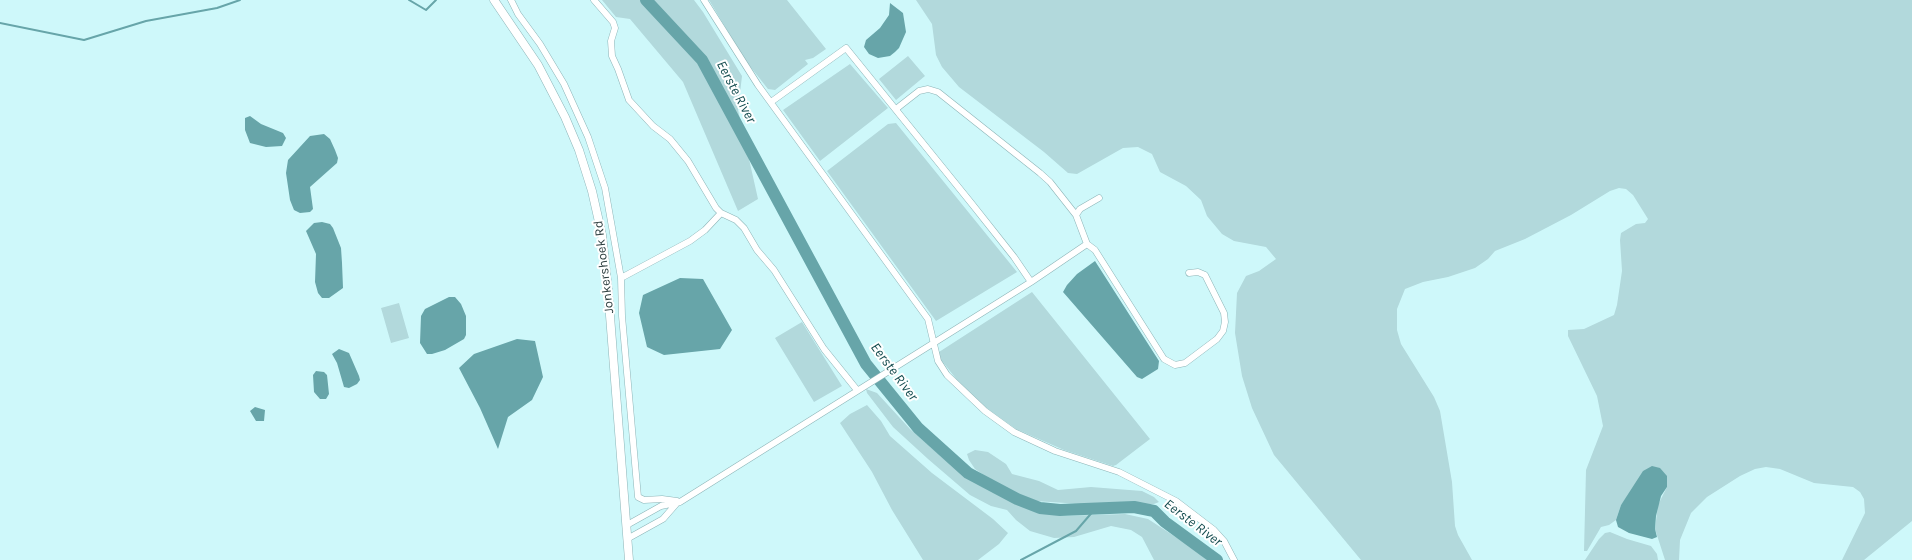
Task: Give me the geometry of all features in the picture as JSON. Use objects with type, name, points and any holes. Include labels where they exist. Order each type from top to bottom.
[{"type":"street","name":"Jonkershoek Rd","points":[[494,0],[538,65],[565,117],[579,150],[592,191],[604,251],[629,560]]},
{"type":"street","points":[[511,0],[513,7],[554,66],[588,137],[605,188],[621,278],[622,316],[638,497],[644,500],[668,500],[679,503]]},
{"type":"street","points":[[594,0],[614,22],[615,28],[611,41],[612,56],[629,100],[652,126],[670,139],[688,161],[706,193],[721,212],[736,220],[744,228],[757,250],[774,270],[824,349],[857,390]]},
{"type":"street","points":[[704,0],[741,60],[928,319],[938,361],[944,370],[971,399],[1004,426],[1028,440],[1055,451],[1119,472],[1176,501],[1214,530],[1224,541],[1234,560]]},
{"type":"street","points":[[771,102],[846,48],[1014,257],[1031,282]]},
{"type":"street","points":[[896,109],[919,91],[928,89],[938,92],[1050,182],[1076,215],[1087,244],[1092,246],[1095,250],[1164,359],[1175,365],[1185,363],[1217,339],[1223,331],[1225,322],[1224,314],[1205,276],[1198,272],[1189,273]]},
{"type":"street","points":[[1076,215],[1080,209],[1099,198]]},
{"type":"street","points":[[621,278],[690,241],[705,230],[721,212]]},
{"type":"street","points":[[627,539],[663,519],[679,503],[1031,282],[1087,244]]},
{"type":"street","points":[[627,525],[661,506],[679,503]]},
{"type":"shaded area","points":[[602,0],[694,0],[703,12],[742,76],[738,110],[758,199],[738,211],[683,82],[630,19],[616,17]]},
{"type":"shaded area","points":[[709,0],[787,0],[826,49],[813,58],[805,60],[808,64],[775,90],[768,89],[745,60]]},
{"type":"shaded area","points":[[916,0],[1912,0],[1912,521],[1864,560],[1842,560],[1865,513],[1864,499],[1860,492],[1853,487],[1814,483],[1780,469],[1766,467],[1755,469],[1740,476],[1707,497],[1691,513],[1680,540],[1679,560],[1665,560],[1655,529],[1658,505],[1667,487],[1633,489],[1621,505],[1616,520],[1609,525],[1601,527],[1587,551],[1584,551],[1586,470],[1603,426],[1597,396],[1568,336],[1568,330],[1584,329],[1614,315],[1622,271],[1621,233],[1636,224],[1645,223],[1648,219],[1633,195],[1626,189],[1619,188],[1610,191],[1571,215],[1525,239],[1495,251],[1488,259],[1475,268],[1448,277],[1423,282],[1405,289],[1397,309],[1397,330],[1401,344],[1434,397],[1440,411],[1452,482],[1455,526],[1458,535],[1472,560],[1361,560],[1274,455],[1252,408],[1242,376],[1235,333],[1237,293],[1246,276],[1259,271],[1276,259],[1266,247],[1234,241],[1222,234],[1207,216],[1201,200],[1186,186],[1160,172],[1152,154],[1138,147],[1123,148],[1077,174],[1068,173],[1044,152],[959,87],[942,67],[936,55],[932,24]]},
{"type":"shaded area","points":[[890,3],[903,13],[906,32],[899,48],[895,52],[890,56],[878,58],[869,54],[864,47],[866,40],[880,28],[889,15]]},
{"type":"shaded area","points":[[908,56],[925,76],[896,100],[879,79]]},
{"type":"shaded area","points":[[850,64],[888,108],[820,161],[783,110]]},
{"type":"shaded area","points":[[250,116],[261,124],[283,133],[286,138],[282,146],[266,147],[250,143],[245,130],[245,118]]},
{"type":"shaded area","points":[[896,123],[1017,272],[936,321],[827,171],[888,124]]},
{"type":"shaded area","points":[[324,134],[330,139],[335,150],[338,158],[337,163],[310,187],[313,209],[310,212],[300,213],[294,210],[290,200],[286,173],[288,160],[310,136]]},
{"type":"shaded area","points":[[322,222],[330,224],[333,228],[341,248],[343,288],[329,298],[322,298],[318,293],[315,282],[316,254],[306,231],[314,223]]},
{"type":"shaded area","points":[[1095,261],[1159,361],[1158,369],[1142,379],[1137,377],[1063,292],[1077,274]]},
{"type":"shaded area","points":[[680,278],[703,279],[732,330],[720,349],[664,355],[647,347],[639,313],[643,295]]},
{"type":"shaded area","points":[[1032,292],[1150,439],[1116,465],[1113,466],[1064,450],[1016,429],[981,404],[957,380],[939,357],[939,352]]},
{"type":"shaded area","points":[[449,297],[455,297],[461,304],[466,316],[466,335],[464,339],[445,350],[427,354],[420,343],[421,316],[425,309]]},
{"type":"shaded area","points":[[399,303],[409,338],[391,343],[381,308]]},
{"type":"shaded area","points":[[802,322],[842,386],[814,402],[775,338]]},
{"type":"shaded area","points":[[517,339],[535,341],[543,377],[532,400],[508,417],[498,449],[480,408],[459,368],[474,354]]},
{"type":"shaded area","points":[[339,349],[349,353],[359,376],[360,380],[357,384],[349,388],[344,387],[337,363],[332,354]]},
{"type":"shaded area","points":[[316,371],[324,372],[327,375],[329,394],[326,399],[320,399],[314,392],[313,375]]},
{"type":"shaded area","points":[[866,389],[877,393],[910,429],[944,459],[982,486],[1039,510],[1063,516],[1125,514],[1148,519],[1191,547],[1207,560],[1154,560],[1142,537],[1131,530],[1111,526],[1074,537],[1054,538],[1030,531],[1016,520],[1007,510],[991,506],[970,495],[928,459],[893,427],[867,393]]},
{"type":"shaded area","points":[[867,405],[881,421],[890,436],[932,473],[993,519],[1008,533],[999,544],[978,560],[923,560],[892,510],[872,472],[840,423],[850,414]]},
{"type":"shaded area","points":[[255,407],[265,410],[264,421],[256,421],[250,411]]},
{"type":"shaded area","points":[[975,450],[988,452],[1006,464],[1012,474],[1039,481],[1058,490],[1091,487],[1142,491],[1154,497],[1159,502],[1154,504],[1096,505],[1035,501],[998,485],[975,469],[967,454]]},
{"type":"shaded area","points":[[1652,466],[1660,468],[1667,476],[1667,487],[1661,496],[1656,516],[1655,529],[1657,537],[1652,539],[1629,533],[1618,527],[1616,520],[1621,505],[1643,471]]},
{"type":"shaded area","points":[[1610,532],[1651,546],[1657,554],[1658,560],[1585,560],[1599,539],[1605,533]]},
{"type":"waterway","points":[[0,23],[84,40],[146,21],[217,8],[240,0]]},
{"type":"waterway","points":[[409,0],[426,10],[436,0]]},
{"type":"waterway","name":"Eerste River","points":[[646,0],[702,60],[866,364],[918,428],[968,473],[1017,499],[1040,508],[1060,510],[1134,507],[1154,511],[1165,522],[1217,560]]},
{"type":"waterway","points":[[1021,560],[1076,531],[1095,509]]}]
